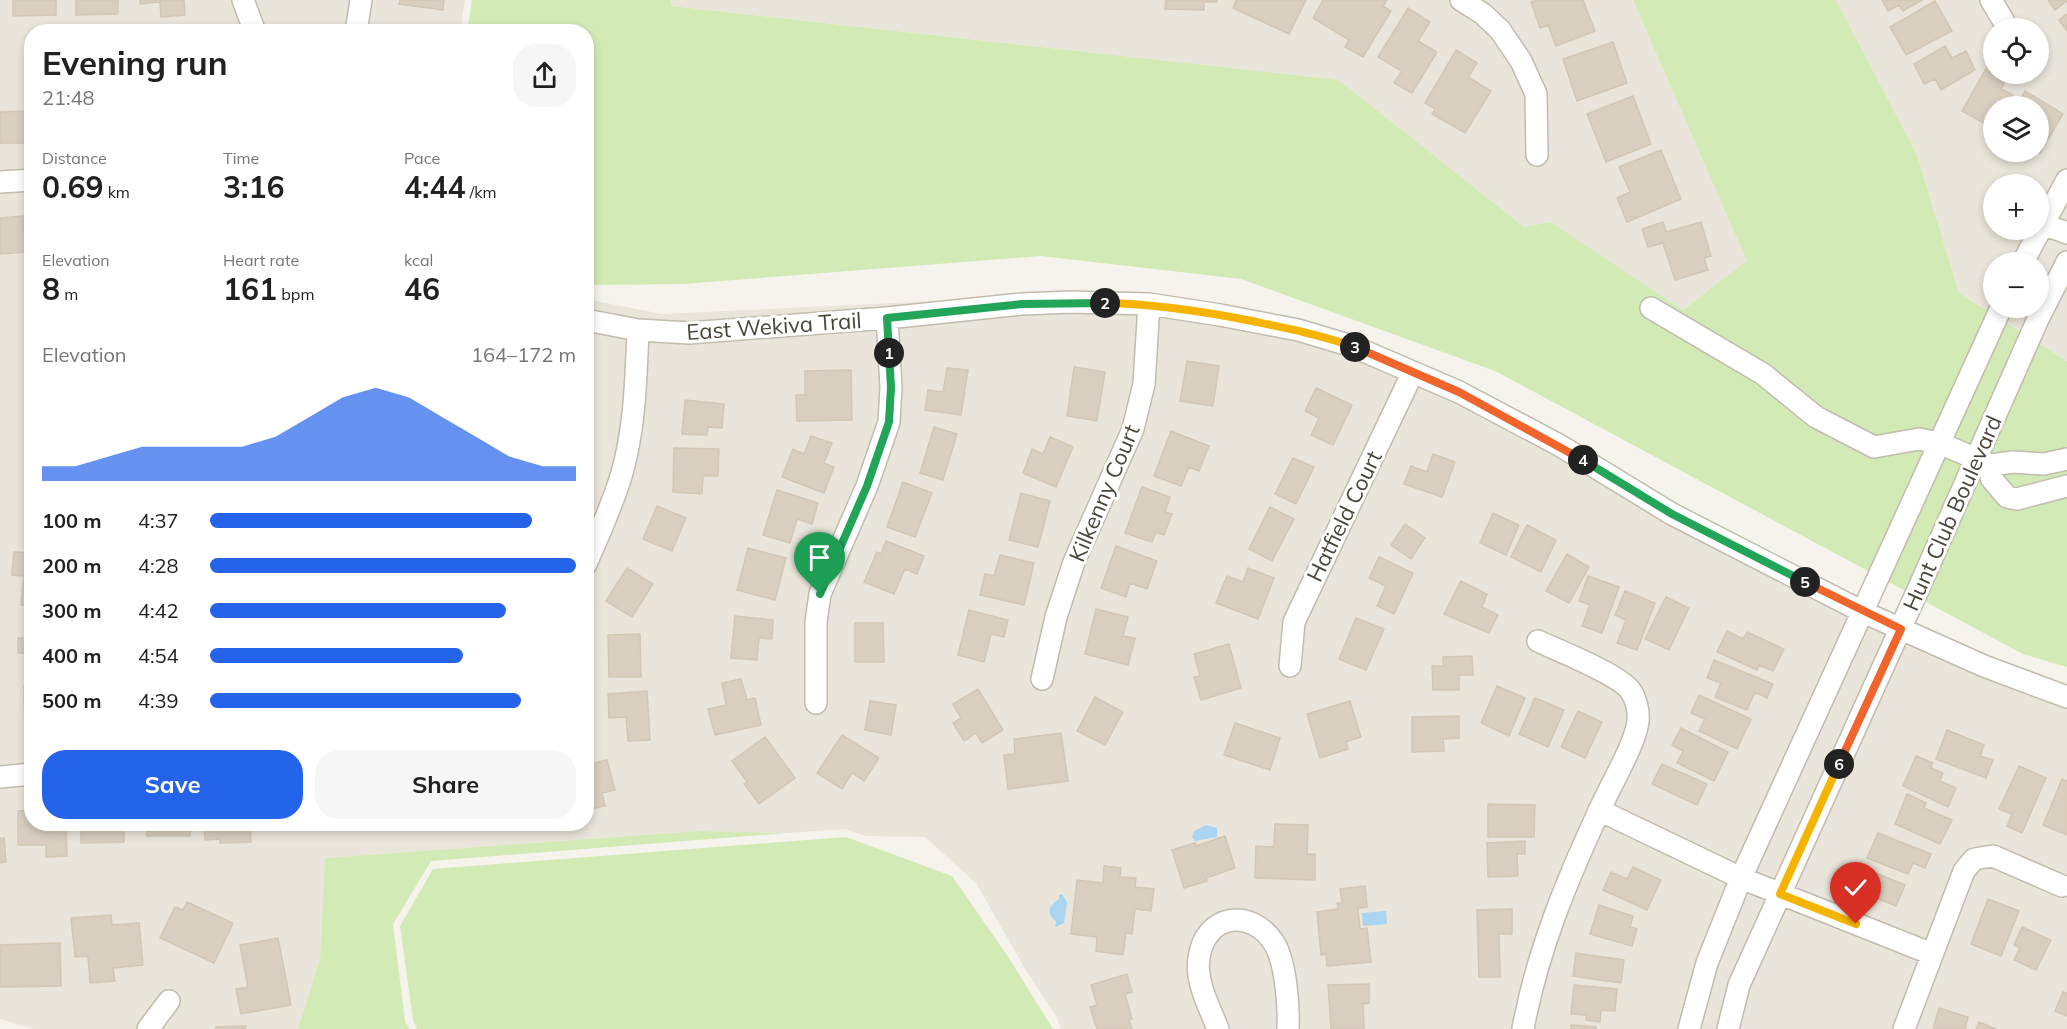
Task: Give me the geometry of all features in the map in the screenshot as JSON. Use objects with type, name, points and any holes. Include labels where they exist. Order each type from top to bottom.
[{"type":"street","points":[[243,0],[252,24]]},
{"type":"street","points":[[357,24],[361,0]]},
{"type":"street","points":[[1461,0],[1483,14],[1500,30],[1521,61],[1536,94],[1537,155]]},
{"type":"street","points":[[1991,0],[2002,18]]},
{"type":"street","points":[[0,182],[24,180]]},
{"type":"street","points":[[2049,213],[2067,180]]},
{"type":"street","points":[[2049,226],[2067,233]]},
{"type":"street","name":"Hunt Club Boulevard","points":[[1728,1029],[1739,984],[1901,629],[1984,462],[2038,319],[2067,262]]},
{"type":"street","name":"East Wekiva Trail","points":[[594,322],[638,330],[689,333],[887,318],[1022,304],[1071,302],[1149,304],[1298,330],[1352,346],[1459,392],[1559,445],[1672,514],[1863,612],[1984,666],[2067,697]]},
{"type":"street","name":"Kilkenny Court","points":[[1041,679],[1056,617],[1074,562],[1133,429],[1144,384],[1149,304]]},
{"type":"street","points":[[1651,308],[1763,374],[1816,417],[1874,447],[1919,439],[1939,443],[1984,462],[2044,464],[2067,459]]},
{"type":"street","points":[[816,703],[816,622],[820,594],[867,486],[889,422],[891,387],[887,318]]},
{"type":"street","name":"Hunt Club Boulevard","points":[[1689,1029],[1707,963],[1741,878],[1996,318]]},
{"type":"street","points":[[594,546],[608,515],[629,441],[635,393],[638,330]]},
{"type":"street","name":"Hatfield Court","points":[[1290,666],[1294,622],[1413,372]]},
{"type":"street","points":[[1984,462],[1992,478],[2007,496],[2018,499],[2067,486]]},
{"type":"street","points":[[1523,1029],[1530,992],[1547,933],[1599,810],[1633,740],[1638,721],[1637,703],[1631,691],[1620,680],[1538,641]]},
{"type":"street","points":[[0,777],[24,775]]},
{"type":"street","points":[[1599,810],[1741,878],[1932,954]]},
{"type":"street","points":[[1904,1029],[1964,871],[1974,859],[1993,856],[2062,886]]},
{"type":"street","points":[[1218,1029],[1202,986],[1198,959],[1206,935],[1211,929],[1222,922],[1235,920],[1258,927],[1275,945],[1285,974],[1288,1029]]},
{"type":"street","points":[[148,1029],[169,1001]]},
{"type":"shaded area","points":[[0,0],[234,0],[243,24],[24,24],[24,170],[0,172]]},
{"type":"shaded area","points":[[253,0],[352,0],[348,24],[262,24]]},
{"type":"shaded area","points":[[370,0],[465,0],[461,24],[366,24]]},
{"type":"shaded area","points":[[671,0],[1633,0],[1748,262],[1683,310],[1551,222],[1524,227],[1339,80],[672,6]]},
{"type":"shaded area","points":[[1836,0],[2067,0],[2067,361],[1999,318],[2049,318],[2049,252],[1983,252],[1983,308],[1959,293],[1917,155]]},
{"type":"shaded area","points":[[24,190],[24,765],[0,767],[0,192]]},
{"type":"shaded area","points":[[979,299],[689,323],[639,320],[594,311],[594,301],[662,314]]},
{"type":"shaded area","points":[[1140,313],[1135,382],[1125,425],[1066,558],[1048,614],[1031,686],[1048,690],[1064,620],[1082,566],[1141,431],[1152,384],[1157,315],[1296,340],[1350,356],[1401,377],[1286,617],[1281,674],[1298,676],[1302,625],[1417,384],[1455,401],[1555,454],[1669,523],[1851,617],[1737,866],[1612,805],[1640,745],[1647,724],[1645,698],[1636,683],[1623,671],[1534,628],[1527,646],[1615,689],[1624,697],[1629,706],[1630,719],[1625,736],[1594,798],[1539,930],[1522,990],[1515,1029],[1297,1029],[1293,973],[1290,956],[1283,941],[1274,927],[1259,916],[1233,910],[1221,912],[1207,920],[1200,928],[1190,959],[1193,988],[1208,1029],[1061,1029],[1057,1018],[1024,967],[976,883],[925,837],[866,836],[845,829],[787,833],[700,831],[325,858],[320,959],[298,1029],[159,1029],[181,1000],[168,987],[136,1029],[33,1029],[0,1019],[0,787],[24,785],[24,831],[594,831],[594,571],[616,519],[630,476],[643,394],[646,341],[689,343],[879,328],[882,387],[880,420],[859,482],[812,590],[807,620],[807,713],[824,713],[824,623],[829,597],[875,491],[897,425],[900,386],[896,327],[1022,314]]},
{"type":"shaded area","points":[[594,331],[629,338],[626,392],[614,469],[594,522]]},
{"type":"shaded area","points":[[1867,625],[1889,634],[1776,882],[1753,873]]},
{"type":"shaded area","points":[[1905,641],[2067,707],[2067,878],[1977,849],[1973,845],[1970,850],[1964,851],[1965,856],[1927,942],[1793,888]]},
{"type":"shaded area","points":[[1603,823],[1730,883],[1680,1029],[1532,1029],[1555,937]]},
{"type":"shaded area","points":[[1992,866],[2067,899],[2067,1029],[1914,1029],[1971,876],[1978,868]]},
{"type":"shaded area","points":[[1746,890],[1768,899],[1719,1029],[1698,1029],[1715,967]]},
{"type":"shaded area","points":[[1784,906],[1920,960],[1895,1029],[1737,1029],[1747,988]]},
{"type":"shaded area","points":[[1234,930],[1254,935],[1268,950],[1276,975],[1279,1029],[1227,1029],[1207,969],[1213,940],[1225,932]]},
{"type":"green space","points":[[472,0],[671,0],[672,6],[1339,80],[1524,227],[1551,222],[1683,310],[1747,261],[1633,0],[1836,0],[1917,155],[1959,293],[1983,308],[1983,318],[1999,318],[2067,361],[2067,667],[2023,654],[1495,371],[1241,279],[1041,256],[683,284],[594,285],[594,24],[468,24]]},
{"type":"green space","points":[[700,831],[787,833],[431,861],[393,924],[405,1021],[409,1029],[298,1029],[320,959],[325,858]]},
{"type":"green space","points":[[846,837],[952,876],[1009,958],[1053,1029],[417,1029],[413,1020],[400,926],[433,869]]},
{"type":"water","points":[[1206,825],[1217,828],[1217,837],[1195,841],[1192,837],[1194,831]]},
{"type":"water","points":[[1062,894],[1067,902],[1064,923],[1055,927],[1056,921],[1049,912],[1059,899],[1059,895]]},
{"type":"water","points":[[1386,911],[1387,924],[1363,926],[1362,913]]},
{"type":"building","points":[[13,0],[56,0],[56,15],[13,16]]},
{"type":"building","points":[[76,0],[118,0],[118,14],[76,15]]},
{"type":"building","points":[[140,0],[184,0],[185,15],[161,17],[160,2],[140,4]]},
{"type":"building","points":[[400,0],[444,0],[443,10],[399,4]]},
{"type":"building","points":[[1166,0],[1217,0],[1217,2],[1204,2],[1204,10],[1165,9]]},
{"type":"building","points":[[1236,0],[1306,0],[1289,34],[1233,8]]},
{"type":"building","points":[[1323,0],[1387,0],[1383,6],[1391,11],[1363,57],[1345,47],[1349,40],[1313,18]]},
{"type":"building","points":[[1583,0],[1595,31],[1556,46],[1548,25],[1540,28],[1531,2]]},
{"type":"building","points":[[1882,0],[1922,0],[1903,11],[1899,5],[1888,11]]},
{"type":"building","points":[[2048,0],[2067,0],[2067,1],[2055,10]]},
{"type":"building","points":[[1935,1],[1952,31],[1906,55],[1890,27]]},
{"type":"building","points":[[1408,8],[1430,22],[1418,41],[1437,52],[1412,93],[1394,83],[1402,71],[1378,57]]},
{"type":"building","points":[[2067,14],[2067,31],[2059,20]]},
{"type":"building","points":[[1613,42],[1627,83],[1577,101],[1563,59]]},
{"type":"building","points":[[1945,46],[1952,58],[1966,51],[1975,70],[1941,90],[1935,79],[1924,84],[1914,64]]},
{"type":"building","points":[[1456,50],[1477,63],[1468,77],[1491,91],[1465,133],[1432,114],[1435,109],[1425,103]]},
{"type":"building","points":[[1983,74],[1983,84],[2004,84],[2001,89],[2013,95],[1983,96],[1983,123],[1962,111]]},
{"type":"building","points":[[2025,91],[2033,96],[2022,96]]},
{"type":"building","points":[[1633,96],[1651,144],[1606,162],[1587,114]]},
{"type":"building","points":[[2049,106],[2063,114],[2049,138]]},
{"type":"building","points":[[24,111],[24,143],[0,143],[0,112]]},
{"type":"building","points":[[1661,150],[1681,199],[1627,222],[1617,198],[1630,192],[1619,167]]},
{"type":"building","points":[[23,216],[24,252],[0,254],[0,218]]},
{"type":"building","points":[[1663,222],[1666,232],[1701,222],[1711,256],[1704,258],[1708,270],[1675,280],[1663,243],[1648,247],[1642,229]]},
{"type":"building","points":[[1187,361],[1219,366],[1213,406],[1180,401]]},
{"type":"building","points":[[1074,367],[1105,372],[1097,421],[1067,416]]},
{"type":"building","points":[[947,368],[968,370],[961,415],[925,410],[928,390],[943,392]]},
{"type":"building","points":[[851,370],[852,420],[797,421],[796,395],[805,395],[805,371]]},
{"type":"building","points":[[1316,388],[1352,405],[1333,445],[1311,435],[1319,418],[1305,411]]},
{"type":"building","points":[[685,400],[724,404],[722,428],[708,427],[707,435],[682,434]]},
{"type":"building","points":[[934,427],[957,434],[943,480],[920,473]]},
{"type":"building","points":[[1171,431],[1209,446],[1199,471],[1189,467],[1181,486],[1154,476]]},
{"type":"building","points":[[811,436],[832,443],[824,463],[834,467],[824,493],[782,477],[793,449],[804,454]]},
{"type":"building","points":[[1050,437],[1073,447],[1056,487],[1023,473],[1032,449],[1043,454]]},
{"type":"building","points":[[674,448],[719,449],[718,476],[703,476],[702,494],[673,492]]},
{"type":"building","points":[[1433,454],[1455,462],[1442,497],[1404,484],[1411,466],[1427,472]]},
{"type":"building","points":[[1293,458],[1314,467],[1296,504],[1275,494]]},
{"type":"building","points":[[903,482],[932,493],[915,537],[887,527]]},
{"type":"building","points":[[1142,487],[1170,497],[1165,512],[1172,514],[1164,535],[1156,532],[1152,542],[1125,533]]},
{"type":"building","points":[[777,490],[818,503],[812,524],[797,519],[790,543],[763,535]]},
{"type":"building","points":[[1021,493],[1050,501],[1038,547],[1009,540]]},
{"type":"building","points":[[657,506],[686,518],[672,551],[643,539]]},
{"type":"building","points":[[1270,507],[1294,519],[1272,561],[1249,549]]},
{"type":"building","points":[[1493,513],[1519,525],[1506,555],[1480,543]]},
{"type":"building","points":[[1405,524],[1425,538],[1411,559],[1391,545]]},
{"type":"building","points":[[1527,525],[1556,540],[1541,572],[1511,557]]},
{"type":"building","points":[[886,541],[924,556],[917,574],[905,569],[894,594],[864,582],[877,552],[881,554]]},
{"type":"building","points":[[1116,546],[1157,561],[1147,589],[1130,583],[1126,597],[1101,588]]},
{"type":"building","points":[[748,548],[786,558],[775,600],[737,590]]},
{"type":"building","points":[[14,552],[24,553],[24,576],[12,575]]},
{"type":"building","points":[[1567,554],[1589,567],[1569,603],[1546,591]]},
{"type":"building","points":[[1000,555],[1034,563],[1024,605],[980,595],[985,574],[994,576]]},
{"type":"building","points":[[1379,557],[1413,573],[1394,614],[1377,606],[1386,586],[1369,578]]},
{"type":"building","points":[[627,568],[653,584],[632,617],[606,601]]},
{"type":"building","points":[[1248,568],[1274,578],[1258,619],[1216,603],[1227,576],[1243,582]]},
{"type":"building","points":[[24,576],[24,605],[21,605]]},
{"type":"building","points":[[1588,576],[1619,587],[1602,633],[1582,626],[1590,605],[1579,601]]},
{"type":"building","points":[[1461,581],[1487,594],[1482,607],[1498,615],[1489,633],[1444,614]]},
{"type":"building","points":[[1625,591],[1655,603],[1637,650],[1617,643],[1626,620],[1615,615]]},
{"type":"building","points":[[1666,597],[1689,608],[1669,650],[1645,639]]},
{"type":"building","points":[[1096,609],[1128,617],[1123,636],[1135,638],[1128,665],[1085,654]]},
{"type":"building","points":[[969,610],[1008,620],[1004,637],[991,634],[984,662],[958,655]]},
{"type":"building","points":[[735,616],[773,620],[772,639],[759,638],[757,660],[731,658]]},
{"type":"building","points":[[1356,618],[1384,629],[1366,670],[1339,659]]},
{"type":"building","points":[[855,623],[883,623],[884,662],[855,662]]},
{"type":"building","points":[[1727,631],[1743,639],[1747,632],[1784,649],[1773,671],[1759,665],[1757,670],[1717,652]]},
{"type":"building","points":[[640,634],[641,677],[609,677],[608,635]]},
{"type":"building","points":[[18,638],[24,638],[24,653],[18,653]]},
{"type":"building","points":[[1229,644],[1241,688],[1201,700],[1194,677],[1200,676],[1194,654]]},
{"type":"building","points":[[1472,656],[1473,675],[1459,675],[1459,690],[1433,690],[1432,666],[1443,666],[1443,657]]},
{"type":"building","points":[[1714,660],[1773,684],[1767,698],[1755,692],[1747,710],[1715,697],[1721,683],[1707,678]]},
{"type":"building","points":[[741,679],[747,700],[755,698],[761,725],[715,735],[708,709],[726,705],[722,683]]},
{"type":"building","points":[[1497,686],[1525,698],[1509,736],[1481,723]]},
{"type":"building","points":[[978,689],[1003,730],[982,743],[976,733],[964,741],[953,723],[961,718],[953,704]]},
{"type":"building","points":[[647,691],[650,740],[628,741],[626,717],[609,718],[608,694]]},
{"type":"building","points":[[1699,695],[1751,719],[1737,749],[1699,731],[1705,719],[1691,713]]},
{"type":"building","points":[[1095,697],[1123,712],[1105,745],[1077,731]]},
{"type":"building","points":[[1535,698],[1564,710],[1548,747],[1519,734]]},
{"type":"building","points":[[870,701],[896,705],[891,735],[865,730]]},
{"type":"building","points":[[1350,701],[1361,737],[1346,742],[1348,749],[1320,758],[1307,714]]},
{"type":"building","points":[[1578,711],[1602,722],[1585,758],[1561,747]]},
{"type":"building","points":[[1459,716],[1459,738],[1443,739],[1444,751],[1412,752],[1412,717]]},
{"type":"building","points":[[1235,723],[1280,738],[1270,770],[1224,755]]},
{"type":"building","points":[[1681,728],[1728,752],[1714,781],[1677,763],[1683,751],[1672,745]]},
{"type":"building","points":[[1947,730],[1984,745],[1980,756],[1993,760],[1986,778],[1936,759]]},
{"type":"building","points":[[1061,733],[1068,781],[1008,789],[1004,755],[1015,754],[1014,739]]},
{"type":"building","points":[[842,735],[879,758],[864,781],[852,773],[842,789],[817,773]]},
{"type":"building","points":[[765,737],[795,778],[759,804],[744,784],[747,782],[732,761]]},
{"type":"building","points":[[1916,756],[1933,763],[1931,768],[1943,773],[1940,781],[1956,788],[1948,807],[1903,786]]},
{"type":"building","points":[[607,760],[615,790],[602,793],[605,806],[594,808],[594,763]]},
{"type":"building","points":[[1662,764],[1707,784],[1697,805],[1652,784]]},
{"type":"building","points":[[2019,766],[2046,778],[2022,833],[2007,826],[2012,814],[1999,809]]},
{"type":"building","points":[[2062,779],[2067,781],[2067,835],[2043,825]]},
{"type":"building","points":[[1907,794],[1926,803],[1924,808],[1952,820],[1940,844],[1895,824]]},
{"type":"building","points":[[1488,804],[1535,805],[1534,837],[1488,837]]},
{"type":"building","points":[[18,811],[24,811],[24,831],[66,831],[67,856],[46,857],[46,845],[18,845]]},
{"type":"building","points":[[1275,824],[1308,825],[1307,854],[1315,854],[1315,880],[1255,878],[1256,846],[1274,847]]},
{"type":"building","points":[[81,831],[124,831],[124,842],[81,843]]},
{"type":"building","points":[[147,831],[190,831],[190,836],[147,836]]},
{"type":"building","points":[[204,831],[250,831],[251,842],[220,843],[220,839],[205,840]]},
{"type":"building","points":[[1878,833],[1931,854],[1925,868],[1913,863],[1908,874],[1867,858]]},
{"type":"building","points":[[1225,836],[1235,868],[1206,878],[1207,881],[1184,888],[1172,850],[1195,843],[1196,846]]},
{"type":"building","points":[[0,838],[4,838],[6,862],[0,863]]},
{"type":"building","points":[[1525,841],[1525,854],[1517,854],[1518,876],[1488,877],[1487,843]]},
{"type":"building","points":[[1856,865],[1905,885],[1896,906],[1847,886]]},
{"type":"building","points":[[1104,866],[1121,868],[1120,877],[1136,878],[1135,887],[1154,889],[1151,911],[1135,909],[1132,934],[1126,933],[1123,955],[1096,951],[1097,937],[1071,934],[1077,880],[1103,883]]},
{"type":"building","points":[[1633,867],[1661,880],[1647,910],[1603,890],[1611,872],[1627,879]]},
{"type":"building","points":[[1365,886],[1367,907],[1358,908],[1360,929],[1367,928],[1371,962],[1327,966],[1326,954],[1321,955],[1317,912],[1338,909],[1337,903],[1342,903],[1340,889]]},
{"type":"building","points":[[1988,899],[2019,911],[2001,956],[1971,944]]},
{"type":"building","points":[[187,902],[233,923],[214,963],[160,938],[175,907],[183,910]]},
{"type":"building","points":[[1599,905],[1633,916],[1630,927],[1637,929],[1632,946],[1590,934]]},
{"type":"building","points":[[1512,909],[1512,934],[1499,934],[1500,977],[1479,977],[1477,910]]},
{"type":"building","points":[[111,915],[112,925],[139,923],[143,965],[113,968],[115,981],[90,983],[88,956],[75,957],[71,918]]},
{"type":"building","points":[[2022,927],[2051,940],[2036,970],[2014,960],[2020,948],[2014,945]]},
{"type":"building","points":[[278,938],[291,1005],[241,1014],[236,989],[248,987],[240,945]]},
{"type":"building","points":[[60,943],[61,986],[0,987],[0,945]]},
{"type":"building","points":[[1576,953],[1624,960],[1621,983],[1573,976]]},
{"type":"building","points":[[1127,974],[1132,992],[1125,994],[1132,1019],[1129,1020],[1132,1029],[1097,1029],[1090,1007],[1097,1005],[1091,985]]},
{"type":"building","points":[[1369,984],[1369,1003],[1363,1004],[1364,1029],[1331,1029],[1328,985]]},
{"type":"building","points":[[1574,985],[1617,989],[1615,1011],[1601,1010],[1600,1022],[1586,1020],[1586,1015],[1571,1014]]},
{"type":"building","points":[[2063,992],[2067,993],[2067,1016],[2055,1011]]},
{"type":"building","points":[[1939,1008],[1968,1017],[1965,1029],[1933,1029]]},
{"type":"building","points":[[1979,1022],[1996,1029],[1976,1029]]},
{"type":"building","points":[[1571,1025],[1596,1027],[1596,1029],[1571,1029]]},
{"type":"building","points":[[246,1026],[246,1029],[216,1029],[216,1027]]},
{"type":"route","points":[[820,594],[867,486],[889,422],[891,387],[887,318],[1022,304],[1071,302],[1149,304],[1298,330],[1352,346],[1459,392],[1559,445],[1672,514],[1863,612],[1901,629],[1780,894],[1856,924]]}]
